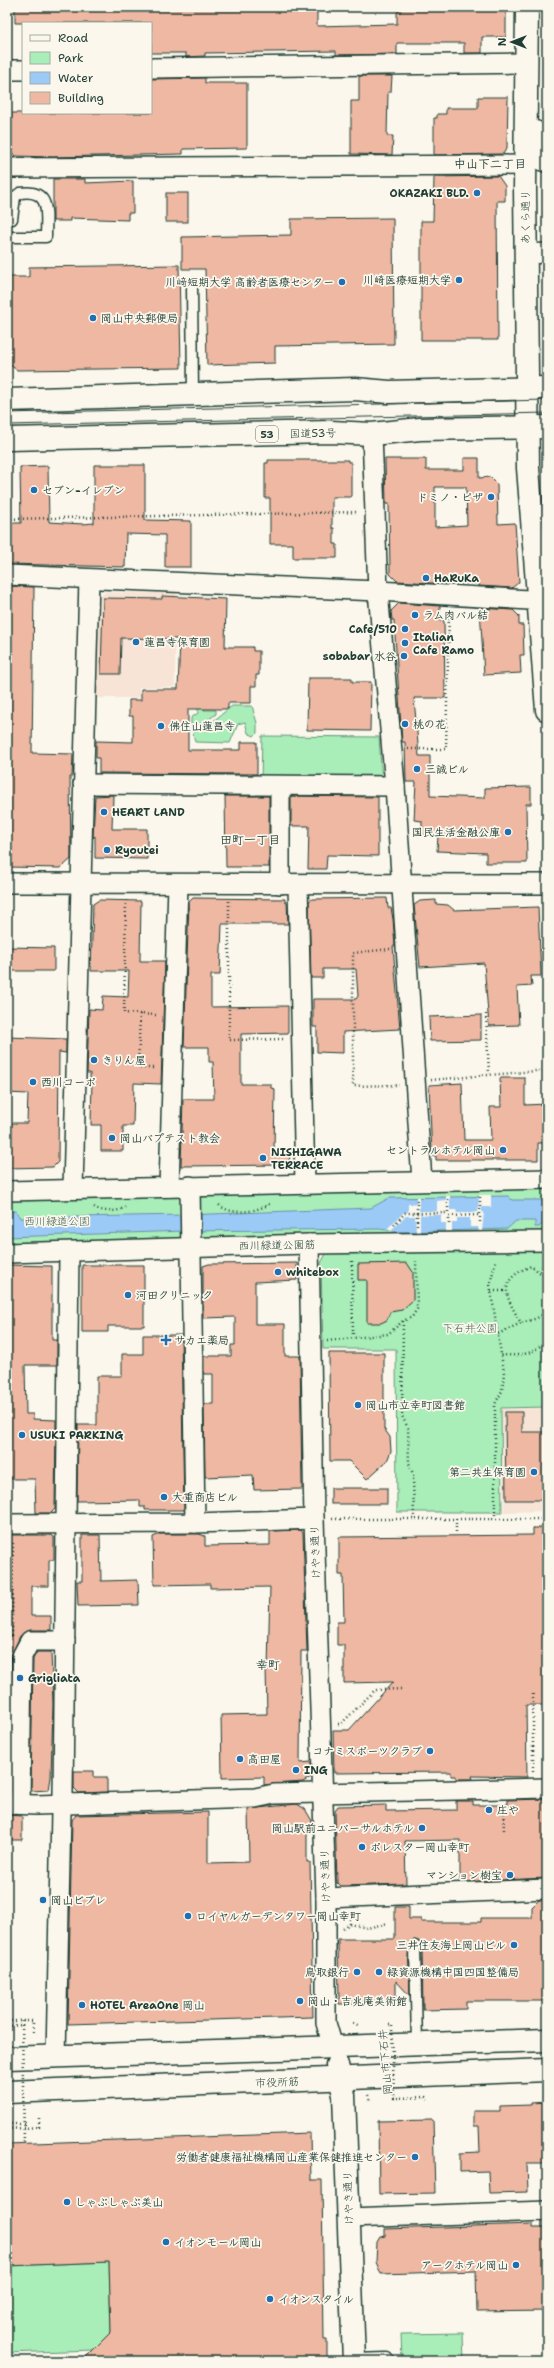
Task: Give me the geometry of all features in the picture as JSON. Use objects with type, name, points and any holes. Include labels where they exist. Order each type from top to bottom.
[{"type":"main road","name":"あくら通り","points":[[527,7],[525,254],[537,389],[537,428],[528,468],[543,601],[547,710]]},
{"type":"main road","points":[[534,7],[535,150],[539,158],[547,162]]},
{"type":"main road","points":[[526,165],[547,162]]},
{"type":"main road","points":[[7,400],[193,396],[355,389],[389,392],[537,389]]},
{"type":"main road","name":"国道53号","points":[[7,439],[323,432],[372,434],[420,429],[537,428]]},
{"type":"main road","points":[[7,2058],[547,2040]]},
{"type":"main road","name":"けやき通り","points":[[333,2048],[344,2095],[354,2360]]},
{"type":"main road","name":"市役所筋","points":[[7,2092],[547,2070]]},
{"type":"main road","points":[[7,2076],[166,2072],[216,2084]]},
{"type":"street","points":[[152,68],[527,63]]},
{"type":"street","points":[[7,70],[22,70]]},
{"type":"street","points":[[7,168],[526,165]]},
{"type":"street","points":[[525,254],[547,254]]},
{"type":"street","points":[[372,434],[378,591],[402,884],[415,1083],[420,1188]]},
{"type":"street","points":[[7,575],[378,591],[543,601]]},
{"type":"street","points":[[73,1189],[89,579]]},
{"type":"street","points":[[83,784],[395,786]]},
{"type":"street","points":[[280,786],[280,884]]},
{"type":"street","points":[[7,883],[298,885],[547,884]]},
{"type":"street","points":[[169,1187],[178,884]]},
{"type":"street","points":[[298,885],[305,1184]]},
{"type":"street","points":[[7,1191],[305,1184],[420,1188],[547,1179]]},
{"type":"street","points":[[190,1186],[192,1231],[195,1523]]},
{"type":"street","name":"西川緑道公園筋","points":[[7,1253],[68,1252],[192,1231],[309,1244],[547,1241]]},
{"type":"street","name":"けやき通り","points":[[309,1244],[321,1793],[326,1898],[326,2023],[333,2048]]},
{"type":"street","points":[[56,2057],[67,1524],[68,1252]]},
{"type":"street","points":[[10,1524],[195,1523],[314,1519]]},
{"type":"street","points":[[65,1641],[30,1641],[22,1656],[14,1804],[255,1798],[274,1794],[503,1789],[540,1784]]},
{"type":"street","points":[[326,1898],[547,1889]]},
{"type":"street","points":[[348,2218],[547,2211]]},
{"type":"lane","points":[[7,237],[46,237],[45,204],[42,197],[35,193],[20,193],[15,198],[12,219]]},
{"type":"lane","points":[[192,284],[193,396]]},
{"type":"lane","points":[[415,1946],[417,2045]]},
{"type":"lane","points":[[354,2360],[387,2358],[387,2361]]},
{"type":"path","points":[[7,519],[375,512]]},
{"type":"path","points":[[392,750],[446,749],[449,611]]},
{"type":"path","points":[[126,894],[124,1013],[174,1016]]},
{"type":"path","points":[[229,895],[229,1040],[302,1039]]},
{"type":"path","points":[[406,947],[353,953],[352,1086],[415,1083],[490,1076],[489,1074],[547,1070]]},
{"type":"path","points":[[140,1014],[138,1068],[173,1069]]},
{"type":"path","points":[[486,1014],[489,1074]]},
{"type":"path","points":[[417,1232],[417,1213],[420,1188]]},
{"type":"path","points":[[480,1195],[480,1230]]},
{"type":"path","points":[[448,1196],[449,1231]]},
{"type":"path","points":[[219,1204],[230,1211],[260,1210],[271,1203],[272,1200]]},
{"type":"path","points":[[94,1206],[99,1211],[120,1210],[125,1206]]},
{"type":"path","points":[[389,1230],[404,1213],[480,1215]]},
{"type":"path","points":[[540,1271],[547,1256]]},
{"type":"path","points":[[319,1341],[341,1341],[353,1337],[388,1334],[403,1321],[412,1317],[417,1309],[416,1258]]},
{"type":"path","points":[[495,1519],[495,1404],[504,1380],[504,1366],[491,1291],[492,1270],[496,1258]]},
{"type":"path","points":[[352,1260],[353,1337]]},
{"type":"path","points":[[498,1334],[544,1314],[546,1277],[540,1271],[530,1266],[509,1282],[506,1291],[507,1299],[521,1323]]},
{"type":"path","points":[[491,1291],[506,1291]]},
{"type":"path","points":[[403,1321],[402,1416],[408,1428],[409,1463],[413,1474],[414,1519]]},
{"type":"path","points":[[501,1355],[526,1355],[536,1350],[547,1338]]},
{"type":"path","points":[[314,1519],[547,1518]]},
{"type":"path","points":[[456,1519],[456,1535]]},
{"type":"path","points":[[10,1524],[12,1636],[30,1641]]},
{"type":"path","points":[[320,1724],[341,1724],[375,1690],[402,1689]]},
{"type":"path","points":[[533,1694],[540,1784]]},
{"type":"path","points":[[503,1789],[504,1831]]},
{"type":"path","points":[[339,1928],[353,1924],[367,1928],[388,1923]]},
{"type":"path","points":[[7,2021],[32,2021],[33,2035]]},
{"type":"path","points":[[22,2021],[24,2144]]},
{"type":"path","points":[[353,2023],[363,2026]]},
{"type":"path","points":[[7,2026],[22,2025]]},
{"type":"path","name":"岡山市下石井","points":[[389,2025],[392,2025],[394,2098],[422,2097],[428,2100]]},
{"type":"path","points":[[369,2097],[370,2101]]},
{"type":"path","points":[[7,2128],[39,2127],[39,2115]]},
{"type":"path","points":[[7,2124],[24,2124]]},
{"type":"shaded area","points":[[542,7],[547,7],[547,128],[542,128]]},
{"type":"shaded area","name":"蓮昌寺保育園","points":[[105,592],[176,593],[175,687],[139,687],[139,698],[97,698],[97,598]]},
{"type":"shaded area","points":[[547,1408],[547,1511],[504,1512],[502,1409]]},
{"type":"green space","points":[[203,695],[204,710],[216,710],[216,714],[191,731],[191,718],[198,713],[198,704]]},
{"type":"green space","points":[[232,706],[252,706],[257,723],[257,733],[254,736],[248,733],[245,722],[238,724],[230,743],[195,742],[193,733],[198,726],[212,722]]},
{"type":"green space","points":[[262,736],[379,737],[382,781],[261,781]]},
{"type":"green space","points":[[547,1186],[547,1234],[200,1238],[197,1196],[200,1194]]},
{"type":"green space","name":"西川緑道公園","points":[[176,1195],[185,1204],[185,1239],[7,1246],[7,1199]]},
{"type":"green space","name":"下石井公園","points":[[547,1249],[547,1407],[501,1408],[502,1512],[397,1512],[396,1349],[323,1349],[321,1263],[327,1252]]},
{"type":"green space","points":[[109,2262],[111,2332],[93,2350],[7,2353],[7,2266]]},
{"type":"green space","points":[[463,2333],[464,2361],[402,2361],[401,2334]]},
{"type":"water","points":[[508,1196],[512,1200],[547,1200],[547,1219],[539,1227],[535,1227],[535,1221],[516,1221],[507,1229],[402,1232],[379,1229],[185,1231],[7,1237],[7,1212],[16,1211],[20,1218],[185,1215],[371,1208],[389,1198]]},
{"type":"pier","points":[[479,1195],[491,1195],[491,1207],[482,1207],[482,1212],[484,1212],[482,1231],[479,1231],[478,1227],[470,1227],[470,1218],[457,1218],[457,1223],[452,1223],[452,1231],[446,1231],[446,1223],[441,1223],[441,1215],[420,1215],[420,1232],[416,1232],[415,1216],[406,1216],[390,1231],[388,1228],[404,1212],[408,1212],[408,1204],[416,1204],[416,1197],[419,1197],[419,1211],[437,1211],[437,1201],[446,1200],[446,1196],[450,1196],[450,1210],[456,1210],[457,1213],[471,1213],[478,1212]]},
{"type":"building","points":[[15,7],[317,7],[317,26],[397,24],[397,12],[401,12],[401,7],[506,7],[506,37],[482,37],[482,53],[464,53],[464,43],[397,43],[397,54],[336,55],[336,51],[205,53],[205,56],[186,57],[186,53],[152,53],[152,22],[15,23]]},
{"type":"building","points":[[359,76],[392,76],[391,92],[388,92],[387,136],[393,136],[392,155],[351,154],[351,101],[359,101]]},
{"type":"building","points":[[205,78],[205,83],[247,83],[247,148],[183,149],[183,154],[53,157],[15,156],[9,149],[11,113],[152,114],[152,79]]},
{"type":"building","points":[[478,97],[508,97],[507,148],[503,154],[434,155],[434,118],[437,118],[437,114],[446,114],[446,108],[478,108]]},
{"type":"building","name":"川崎医療短期大学","points":[[498,176],[505,186],[505,201],[497,201],[498,340],[421,340],[421,221],[433,221],[434,177]]},
{"type":"building","points":[[53,179],[85,179],[85,183],[133,181],[133,213],[128,213],[128,220],[70,218],[70,221],[53,221]]},
{"type":"building","points":[[166,193],[188,193],[188,222],[166,222]]},
{"type":"building","points":[[393,218],[394,344],[275,346],[275,363],[207,365],[205,269],[182,269],[182,237],[291,235],[291,219]]},
{"type":"building","points":[[179,265],[181,368],[17,370],[7,363],[7,277],[29,277],[29,267]]},
{"type":"building","points":[[464,458],[479,458],[479,478],[490,477],[497,484],[498,524],[515,523],[519,582],[512,588],[479,586],[479,583],[446,584],[397,581],[390,574],[389,504],[386,504],[385,459],[426,459],[426,470],[464,470]],"holes":[[[435,487],[466,487],[467,525],[435,527]]]},
{"type":"building","points":[[268,460],[348,460],[348,462],[351,462],[351,497],[332,497],[332,528],[334,528],[334,544],[337,544],[337,558],[293,558],[293,544],[270,544],[270,498],[265,498],[265,463],[268,463]]},
{"type":"building","points":[[94,465],[145,465],[145,520],[191,521],[191,567],[165,567],[165,535],[126,534],[125,567],[7,564],[7,523],[21,523],[20,467],[48,466],[49,522],[83,524],[94,523]]},
{"type":"building","points":[[7,586],[34,587],[32,753],[73,754],[72,777],[70,777],[71,859],[61,868],[7,867]]},
{"type":"building","points":[[162,596],[226,599],[225,647],[253,647],[253,651],[259,651],[259,675],[256,675],[256,686],[251,686],[251,703],[228,703],[228,709],[188,709],[188,750],[241,750],[241,742],[257,742],[257,774],[99,773],[99,758],[96,758],[96,741],[133,742],[133,716],[129,716],[129,700],[141,700],[141,689],[178,689],[180,639],[121,638],[120,674],[101,674],[103,598],[162,599]]},
{"type":"building","points":[[399,603],[440,606],[440,620],[444,620],[445,698],[414,698],[419,756],[430,756],[430,796],[485,798],[485,788],[531,787],[531,804],[526,804],[527,863],[486,863],[486,853],[437,851],[438,836],[422,835],[422,821],[414,820],[416,782],[406,782],[405,742],[402,742],[394,620],[392,620],[391,611]]},
{"type":"building","points":[[480,608],[513,610],[519,616],[519,625],[523,625],[524,655],[520,655],[521,673],[484,675]]},
{"type":"building","points":[[308,678],[352,678],[352,682],[371,682],[370,731],[307,730]]},
{"type":"building","name":"HEART LAND","points":[[113,795],[112,829],[147,829],[147,859],[95,858],[95,836],[93,838],[95,796]]},
{"type":"building","points":[[225,796],[269,796],[269,867],[226,867]]},
{"type":"building","points":[[291,796],[378,797],[378,856],[327,855],[326,869],[308,869],[309,826],[291,826]]},
{"type":"building","points":[[193,898],[285,899],[285,902],[287,903],[288,924],[222,924],[220,975],[211,975],[211,1007],[288,1006],[288,1033],[241,1034],[241,1084],[271,1084],[271,1088],[275,1089],[274,1151],[289,1151],[290,1165],[181,1166],[183,1099],[214,1099],[213,1062],[209,1062],[209,1047],[184,1047],[189,902]]},
{"type":"building","points":[[387,898],[388,908],[391,908],[393,919],[395,946],[393,946],[400,1029],[343,1032],[343,1053],[317,1052],[317,1027],[313,1027],[313,999],[356,999],[358,996],[356,969],[323,969],[323,978],[311,978],[309,901],[312,899]]},
{"type":"building","points":[[99,900],[141,901],[140,961],[165,961],[161,1084],[134,1083],[133,1126],[123,1126],[123,1151],[101,1151],[101,1125],[91,1125],[92,1079],[90,1079],[90,1073],[87,1073],[89,1009],[102,1010],[103,996],[128,997],[129,971],[91,971],[93,904]]},
{"type":"building","points":[[436,900],[436,904],[448,905],[454,910],[538,907],[541,976],[531,976],[532,986],[517,987],[519,1025],[489,1026],[484,963],[420,967],[414,905],[420,901]]},
{"type":"building","points":[[7,947],[54,948],[54,971],[7,971]]},
{"type":"building","points":[[481,1015],[481,1040],[430,1041],[429,1017]]},
{"type":"building","points":[[7,1037],[66,1039],[66,1053],[59,1052],[58,1162],[53,1167],[7,1168],[7,1123],[27,1123],[28,1094],[7,1093]]},
{"type":"building","points":[[500,1078],[525,1078],[525,1105],[547,1104],[547,1134],[545,1134],[545,1143],[538,1143],[538,1160],[436,1160],[436,1156],[432,1156],[429,1085],[462,1083],[464,1140],[491,1140],[490,1107],[501,1107]]},
{"type":"building","points":[[297,1263],[297,1280],[255,1282],[255,1324],[285,1324],[285,1356],[300,1356],[302,1489],[254,1490],[253,1475],[205,1477],[204,1404],[213,1404],[213,1374],[204,1374],[204,1356],[231,1356],[231,1345],[235,1345],[235,1317],[203,1318],[203,1266],[209,1264]]},
{"type":"building","points":[[407,1263],[413,1272],[413,1300],[402,1310],[390,1312],[387,1320],[381,1323],[367,1323],[367,1280],[358,1280],[358,1264]]},
{"type":"building","points":[[7,1265],[52,1266],[52,1340],[57,1340],[57,1365],[25,1365],[26,1414],[33,1414],[33,1419],[56,1420],[55,1509],[51,1513],[36,1513],[35,1479],[7,1479]]},
{"type":"building","points":[[82,1265],[144,1265],[144,1326],[108,1326],[108,1332],[82,1332]]},
{"type":"building","points":[[143,1335],[181,1335],[184,1510],[145,1510],[145,1507],[140,1507],[140,1500],[77,1501],[78,1425],[97,1425],[97,1376],[122,1376],[122,1354],[143,1354]]},
{"type":"building","points":[[329,1353],[384,1353],[384,1429],[390,1437],[391,1451],[387,1461],[367,1479],[349,1461],[330,1461]]},
{"type":"building","points":[[505,1412],[522,1412],[522,1432],[547,1432],[547,1500],[506,1500]]},
{"type":"building","points":[[331,1488],[387,1488],[387,1504],[331,1504]]},
{"type":"building","points":[[533,1528],[547,1528],[547,1705],[526,1705],[527,1777],[472,1776],[473,1779],[456,1779],[456,1776],[451,1776],[451,1772],[334,1773],[333,1730],[349,1730],[393,1682],[344,1683],[344,1645],[337,1645],[337,1622],[344,1622],[343,1575],[339,1575],[339,1537],[533,1535]]},
{"type":"building","points":[[301,1530],[303,1533],[307,1651],[301,1651],[300,1763],[311,1762],[311,1777],[303,1782],[264,1785],[264,1777],[222,1778],[221,1715],[267,1714],[266,1668],[268,1668],[270,1587],[210,1588],[210,1584],[154,1585],[153,1537],[160,1534],[199,1534],[205,1536],[205,1546],[270,1545],[270,1531]]},
{"type":"building","points":[[7,1535],[51,1535],[54,1537],[54,1560],[49,1560],[49,1586],[31,1586],[31,1616],[51,1616],[51,1630],[30,1630],[20,1636],[11,1656],[10,1698],[7,1698]]},
{"type":"building","points":[[82,1535],[100,1535],[101,1581],[138,1580],[139,1605],[78,1606],[77,1581],[82,1581]]},
{"type":"building","points":[[37,1652],[51,1652],[53,1704],[51,1777],[49,1790],[31,1791],[33,1659]]},
{"type":"building","points":[[7,1757],[10,1757],[9,1793],[7,1793]]},
{"type":"building","points":[[74,1771],[94,1771],[94,1777],[107,1777],[107,1792],[79,1793],[74,1788]]},
{"type":"building","points":[[547,1799],[547,1878],[460,1882],[460,1840],[405,1841],[406,1884],[340,1886],[337,1883],[335,1810],[338,1806],[386,1805],[386,1811],[456,1810],[456,1801],[473,1801],[473,1805],[507,1805],[507,1800]]},
{"type":"building","name":"ロイヤルガーデンタワー岡山幸町","points":[[297,1804],[305,1809],[312,1821],[307,1834],[307,1862],[310,1862],[313,2017],[68,2024],[72,1820],[76,1815],[208,1812],[208,1863],[249,1862],[248,1809]]},
{"type":"building","points":[[7,1815],[22,1816],[22,1840],[7,1840]]},
{"type":"building","points":[[539,1900],[547,1900],[547,2001],[466,2001],[466,2009],[423,2010],[422,1946],[415,1940],[411,1941],[408,1946],[410,1996],[396,1981],[396,2004],[339,2004],[338,1939],[395,1939],[395,1907],[409,1907],[409,1919],[421,1919],[421,1922],[481,1922],[481,1918],[532,1918],[532,1907]]},
{"type":"building","points":[[547,2102],[547,2164],[527,2164],[528,2192],[489,2193],[488,2171],[460,2172],[460,2153],[480,2152],[479,2126],[473,2126],[473,2111],[500,2111],[500,2106],[531,2105],[531,2103]]},
{"type":"building","points":[[433,2120],[435,2193],[379,2194],[378,2121]]},
{"type":"building","name":"イオンモール岡山","points":[[310,2133],[311,2180],[322,2180],[324,2340],[327,2340],[327,2361],[82,2361],[111,2332],[109,2262],[7,2266],[7,2144]]},
{"type":"building","points":[[532,2224],[532,2228],[547,2228],[547,2311],[477,2312],[476,2271],[381,2274],[376,2262],[377,2242],[380,2237],[385,2236],[385,2229]]},
{"type":"tram line","points":[[7,413],[547,400]]},
{"type":"tram line","points":[[7,425],[547,413]]},
{"type":"place","name":"OKAZAKI BLD.","points":[[477,193]]},
{"type":"place","name":"川崎医療短期大学","points":[[459,280]]},
{"type":"place","name":"川﨑短期大学 高齢者医療センター","points":[[342,282]]},
{"type":"place","name":"岡山中央郵便局","points":[[93,318]]},
{"type":"place","name":"セブン-イレブン","points":[[34,490]]},
{"type":"place","name":"ドミノ・ピザ","points":[[491,497]]},
{"type":"place","name":"HaRuKa","points":[[426,578]]},
{"type":"place","name":"ラム肉バル結","points":[[415,615]]},
{"type":"place","name":"Cafe/510","points":[[405,629]]},
{"type":"place","name":"蓮昌寺保育園","points":[[136,642]]},
{"type":"place","name":"Italian Cafe Ramo","points":[[405,643]]},
{"type":"place","name":"sobabar 水谷","points":[[404,656]]},
{"type":"place","name":"桃の花","points":[[405,724]]},
{"type":"place","name":"佛住山蓮昌寺","points":[[161,726]]},
{"type":"place","name":"三誠ビル","points":[[417,769]]},
{"type":"place","name":"HEART LAND","points":[[104,812]]},
{"type":"place","name":"国民生活金融公庫","points":[[508,832]]},
{"type":"place","name":"Ryoutei","points":[[107,850]]},
{"type":"place","name":"きりん屋","points":[[94,1060]]},
{"type":"place","name":"西川コーポ","points":[[33,1082]]},
{"type":"place","name":"岡山バプテスト教会","points":[[112,1138]]},
{"type":"place","name":"セントラルホテル岡山","points":[[503,1150]]},
{"type":"place","name":"NISHIGAWA TERRACE","points":[[263,1158]]},
{"type":"place","name":"whitebox","points":[[278,1272]]},
{"type":"place","name":"河田クリニック","points":[[128,1295]]},
{"type":"place","name":"サカエ薬局","points":[[166,1340]]},
{"type":"place","name":"岡山市立幸町図書館","points":[[358,1405]]},
{"type":"place","name":"USUKI PARKING","points":[[22,1435]]},
{"type":"place","name":"第二共生保育園","points":[[534,1472]]},
{"type":"place","name":"大重商店ビル","points":[[164,1497]]},
{"type":"place","name":"Grigliata","points":[[20,1678]]},
{"type":"place","name":"コナミスポーツクラブ","points":[[430,1751]]},
{"type":"place","name":"高田屋","points":[[240,1759]]},
{"type":"place","name":"ING","points":[[296,1770]]},
{"type":"place","name":"庄や","points":[[489,1810]]},
{"type":"place","name":"岡山駅前ユニバーサルホテル","points":[[422,1828]]},
{"type":"place","name":"ポレスター岡山幸町","points":[[362,1847]]},
{"type":"place","name":"マンション樹宝","points":[[510,1875]]},
{"type":"place","name":"岡山ビブレ","points":[[43,1900]]},
{"type":"place","name":"ロイヤルガーデンタワー岡山幸町","points":[[188,1916]]},
{"type":"place","name":"三井住友海上岡山ビル","points":[[514,1945]]},
{"type":"place","name":"鳥取銀行","points":[[357,1972]]},
{"type":"place","name":"緑資源機構中国四国整備局","points":[[379,1972]]},
{"type":"place","name":"岡山・吉兆庵美術館","points":[[300,2001]]},
{"type":"place","name":"HOTEL AreaOne 岡山","points":[[82,2005]]},
{"type":"place","name":"労働者健康福祉機構岡山産業保健推進センター","points":[[415,2157]]},
{"type":"place","name":"しゃぶしゃぶ美山","points":[[67,2202]]},
{"type":"place","name":"イオンモール岡山","points":[[166,2242]]},
{"type":"place","name":"アークホテル岡山","points":[[516,2265]]},
{"type":"place","name":"イオンスタイル","points":[[270,2299]]},
{"type":"district","name":"中山下二丁目","points":[[490,164]]},
{"type":"district","name":"田町一丁目","points":[[250,840]]},
{"type":"district","name":"幸町","points":[[268,1665]]}]
